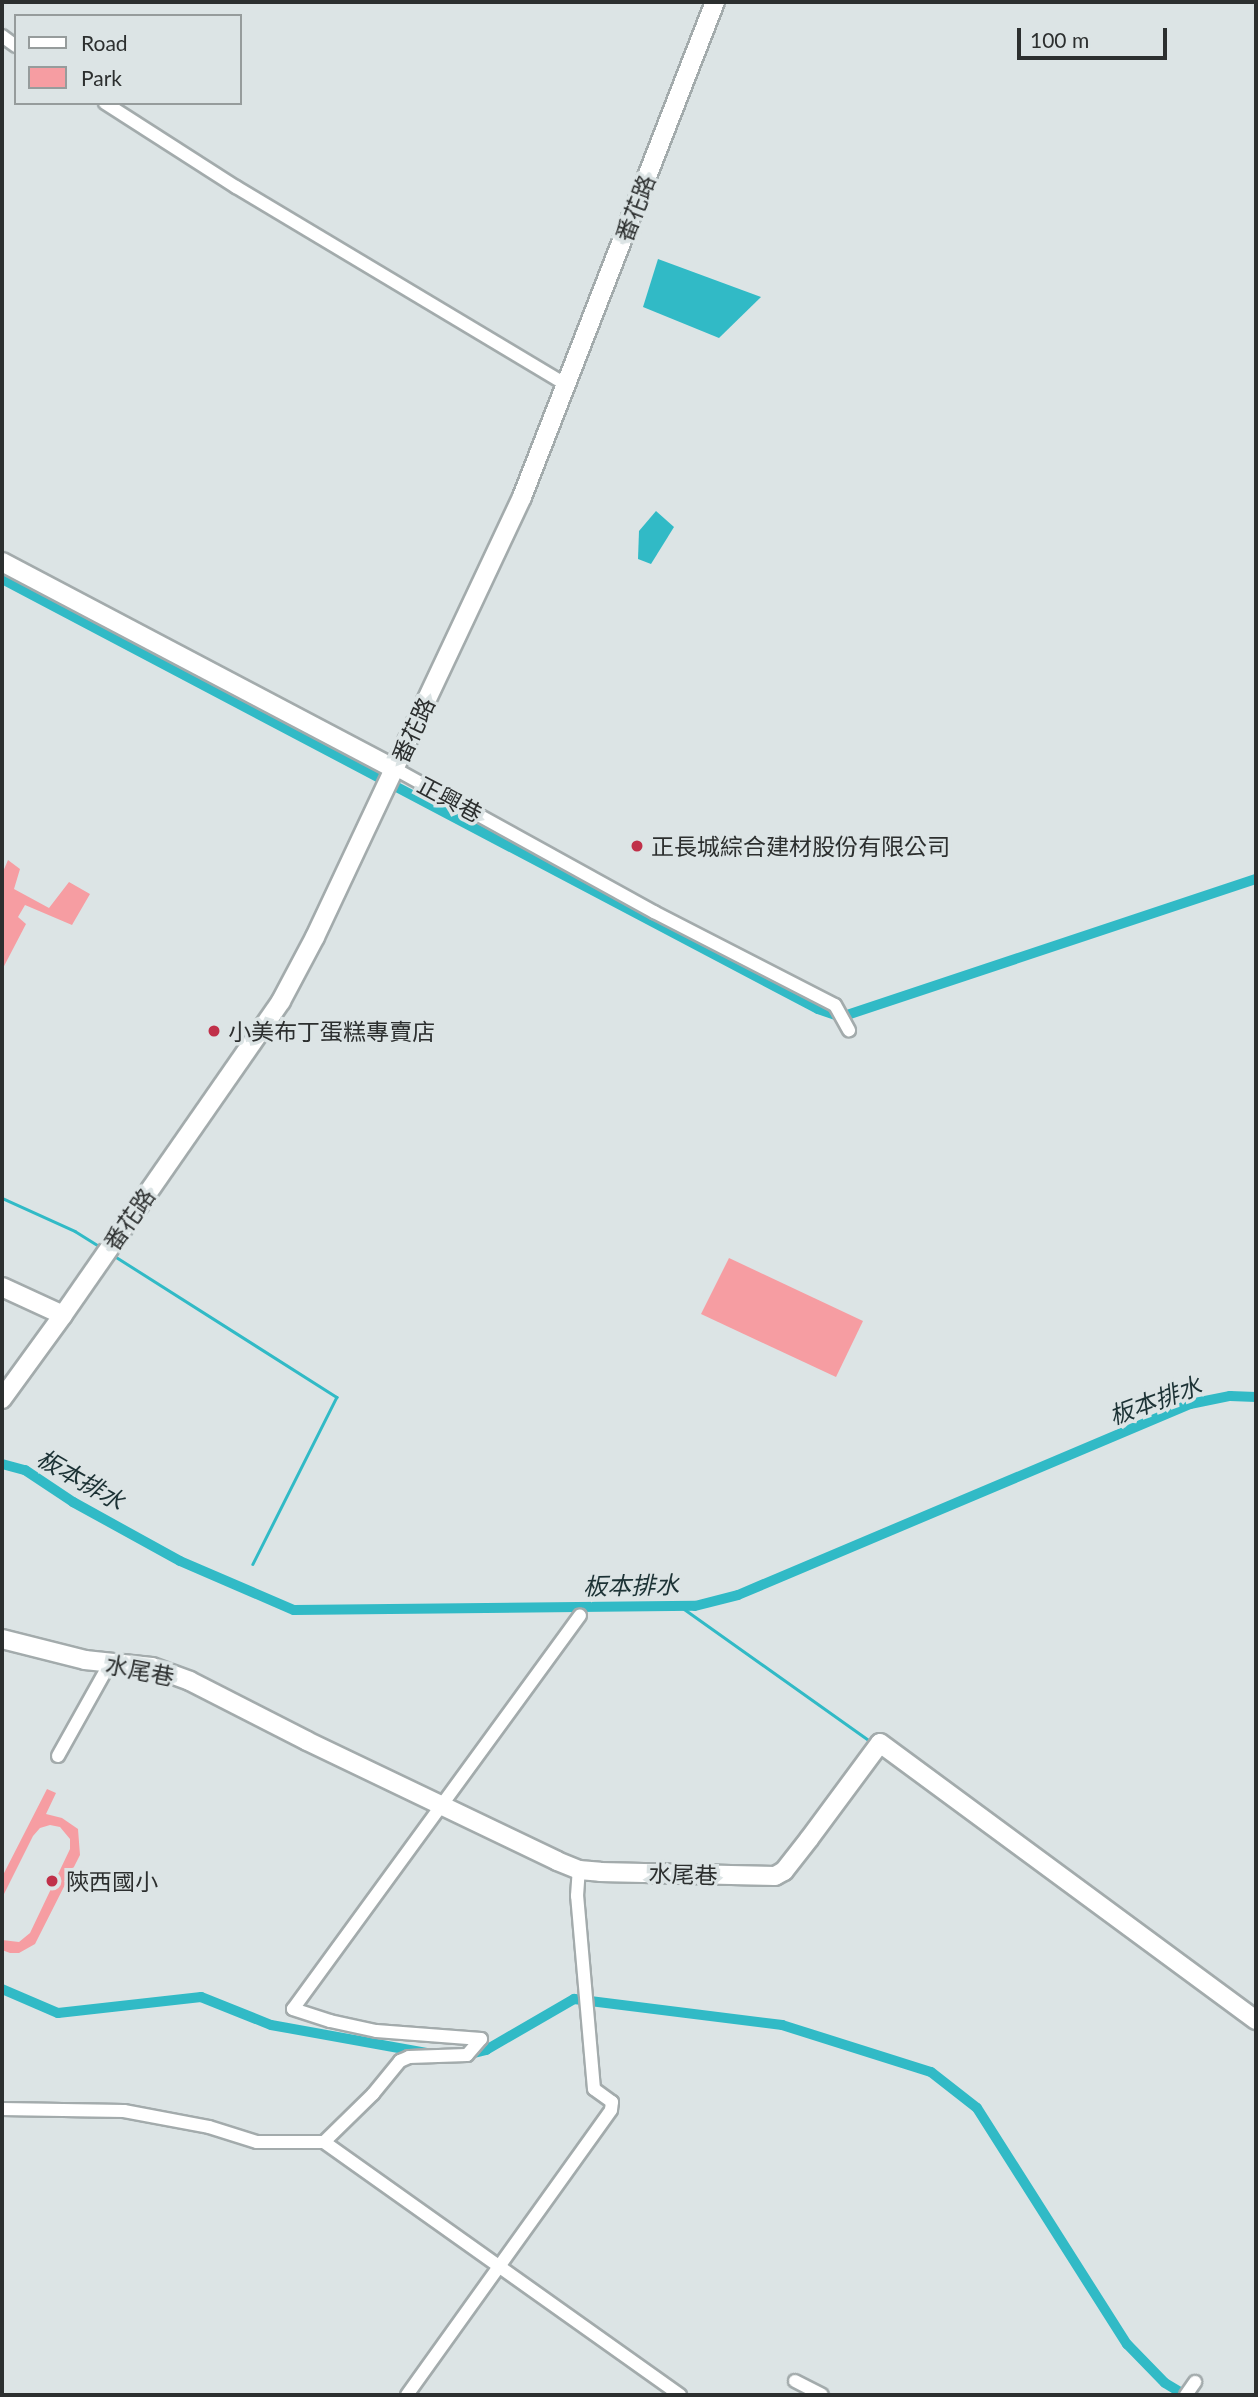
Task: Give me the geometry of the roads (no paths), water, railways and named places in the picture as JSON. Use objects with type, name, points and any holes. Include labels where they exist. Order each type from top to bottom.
[{"type":"street","name":"番花路","points":[[2,1399],[64,1315],[281,1001],[321,926],[516,510],[715,2]]},
{"type":"street","points":[[108,105],[236,187],[566,385]]},
{"type":"street","name":"正興巷","points":[[2,562],[395,769],[654,912],[835,1005],[849,1030]]},
{"type":"street","points":[[2,1287],[64,1315]]},
{"type":"street","points":[[324,2142],[373,2094],[400,2062],[409,2057],[467,2055],[481,2039],[376,2031],[330,2021],[293,2009],[580,1615]]},
{"type":"street","name":"水尾巷","points":[[2,1639],[110,1663],[152,1667],[190,1681],[307,1741],[579,1870],[775,1876],[784,1871],[880,1743],[1256,2020]]},
{"type":"street","points":[[58,1756],[110,1663]]},
{"type":"street","points":[[407,2395],[611,2110],[612,2102],[594,2089],[577,1896],[579,1870]]},
{"type":"street","points":[[2,2109],[124,2111],[209,2127],[257,2142],[324,2142],[680,2395]]},
{"type":"street","points":[[795,2381],[822,2395]]},
{"type":"street","points":[[1186,2395],[1195,2382]]},
{"type":"water","points":[[658,259],[761,297],[719,338],[643,307]]},
{"type":"water","points":[[656,511],[674,527],[651,564],[638,559],[639,531]]},
{"type":"waterway","points":[[2,579],[818,1009],[841,1017],[1256,879]]},
{"type":"waterway","points":[[2,1198],[75,1231],[102,1248]]},
{"type":"waterway","points":[[113,1255],[337,1397],[253,1564]]},
{"type":"waterway","name":"板本排水","points":[[2,1464],[25,1470],[73,1502],[180,1561],[294,1610],[695,1606],[738,1595],[1190,1404],[1230,1396],[1256,1397]]},
{"type":"waterway","points":[[680,1606],[873,1743]]},
{"type":"waterway","points":[[2,1989],[58,2013],[201,1997],[271,2025],[427,2053]]},
{"type":"waterway","points":[[466,2055],[486,2050],[574,1999],[782,2025],[931,2072],[977,2108],[1127,2344],[1165,2383],[1185,2395]]},
{"type":"place","name":"正長城綜合建材股份有限公司","points":[[637,846]]},
{"type":"place","name":"小美布丁蛋糕專賣店","points":[[214,1031]]},
{"type":"place","name":"陝西國小","points":[[52,1881]]}]
